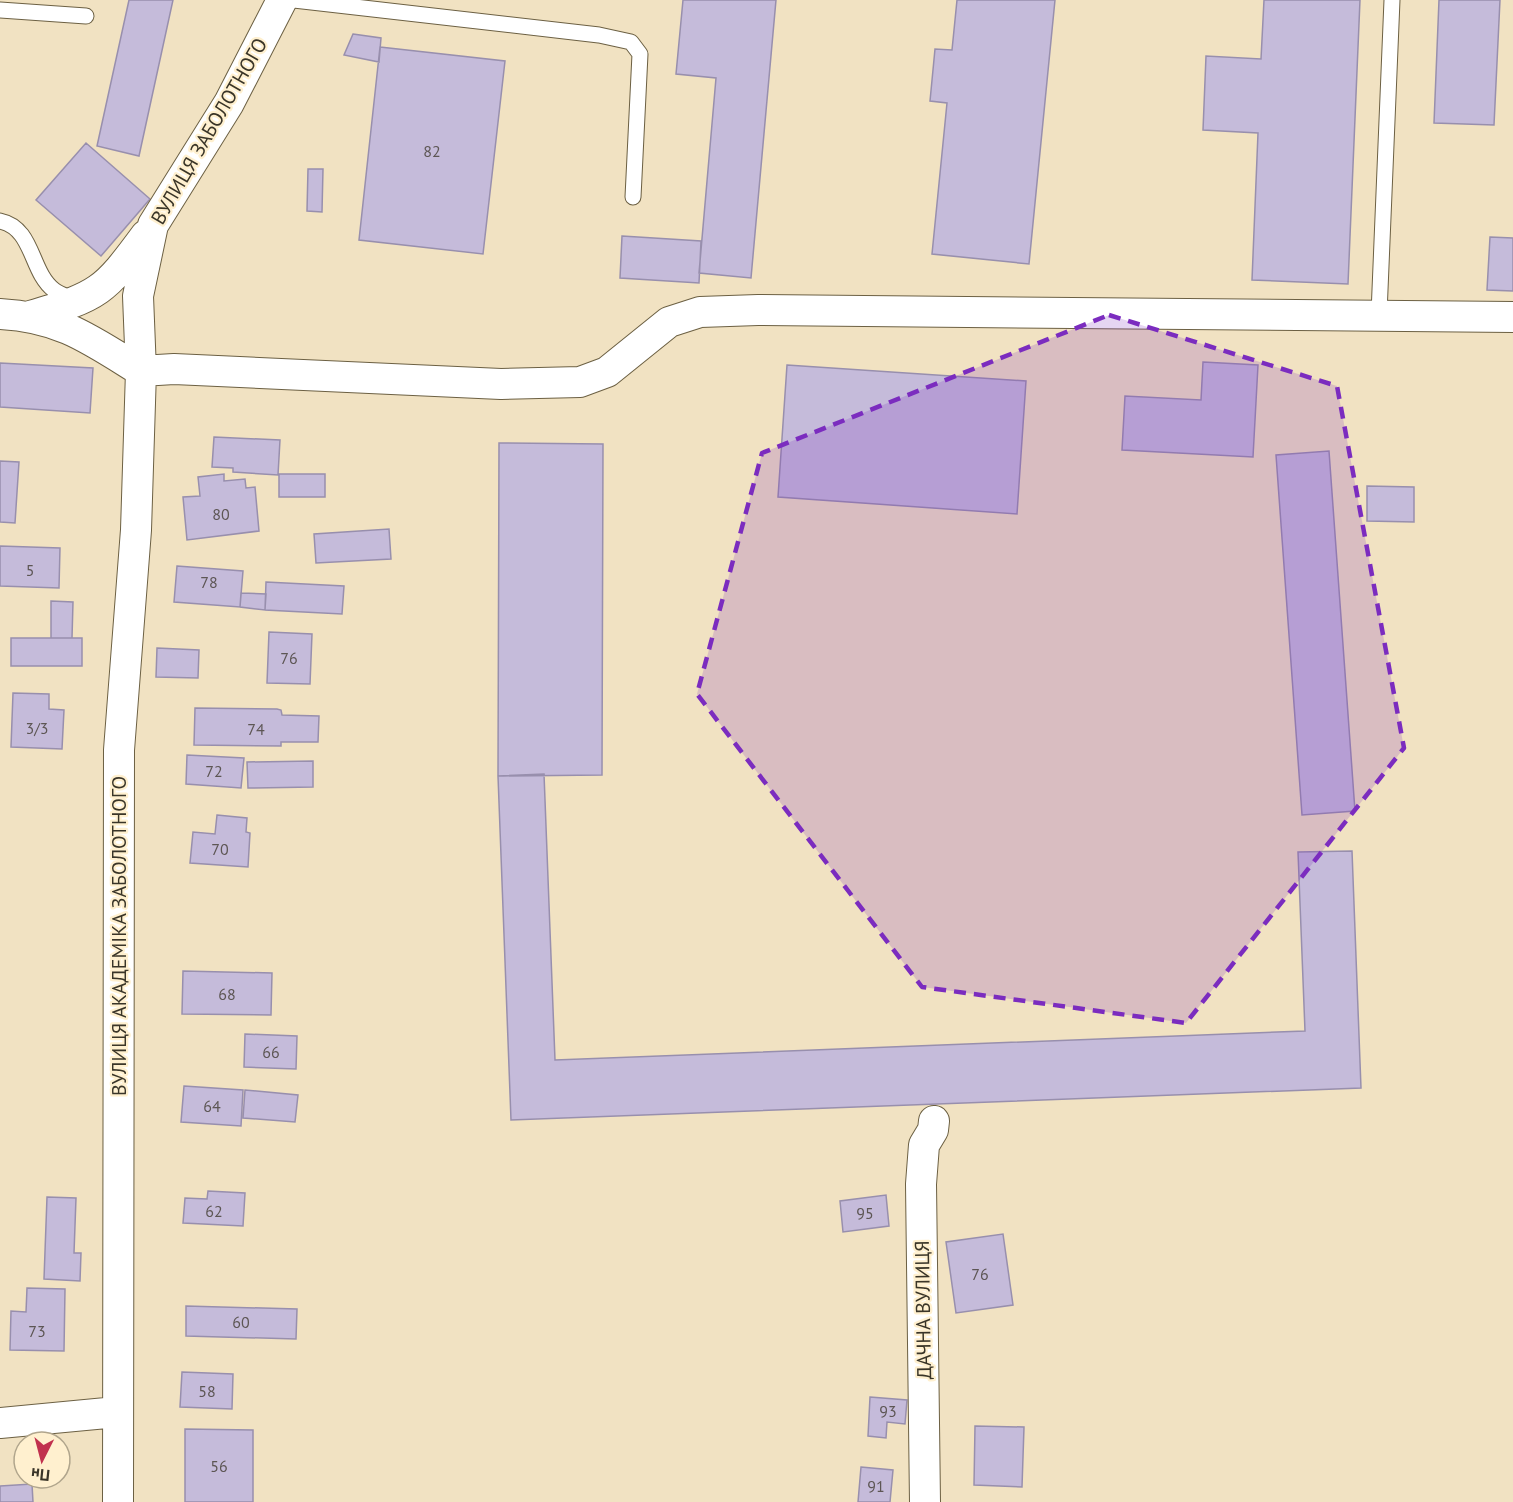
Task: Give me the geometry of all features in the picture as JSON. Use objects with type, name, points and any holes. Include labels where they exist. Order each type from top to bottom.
[{"type":"street","name":"ВУЛИЦЯ ЗАБОЛОТНОГО","points":[[141,371],[138,296],[153,225],[229,103],[282,0]]},
{"type":"street","points":[[30,316],[79,302],[114,279],[153,225]]},
{"type":"street","points":[[0,314],[30,316],[77,332],[141,371],[174,369],[501,384],[580,382],[607,372],[669,322],[711,312],[770,310],[1513,317]]},
{"type":"street","name":"ВУЛИЦЯ АКАДЕМІКА ЗАБОЛОТНОГО","points":[[118,1502],[119,750],[136,530],[141,371]]},
{"type":"street","name":"ДАЧНА ВУЛИЦЯ","points":[[925,1502],[921,1184],[924,1145],[933,1130],[934,1121]]},
{"type":"street","points":[[0,1423],[117,1412]]},
{"type":"lane","points":[[294,0],[599,35],[631,42],[640,54],[633,197]]},
{"type":"lane","points":[[1379,314],[1392,0]]},
{"type":"lane","points":[[0,10],[86,16]]},
{"type":"lane","points":[[0,221],[20,230],[45,279],[54,290],[79,302]]},
{"type":"highlighted area","points":[[1109,315],[1337,386],[1404,748],[1186,1023],[922,987],[697,694],[762,453]]},
{"type":"building","points":[[129,0],[173,0],[139,156],[97,146]]},
{"type":"building","points":[[683,0],[776,0],[751,278],[699,273],[716,78],[676,74]]},
{"type":"building","points":[[957,0],[1055,0],[1029,264],[932,254],[947,103],[930,101],[935,49],[952,50]]},
{"type":"building","points":[[1264,0],[1360,0],[1348,284],[1252,280],[1258,133],[1203,130],[1206,56],[1261,59]]},
{"type":"building","points":[[1439,0],[1500,0],[1494,125],[1434,123]]},
{"type":"building","points":[[353,34],[381,38],[379,62],[344,55]]},
{"type":"building","points":[[380,47],[505,61],[483,254],[359,240]]},
{"type":"building","points":[[86,143],[150,199],[101,256],[36,200]]},
{"type":"building","points":[[308,169],[323,169],[322,212],[307,211]]},
{"type":"building","points":[[622,236],[701,241],[699,283],[620,278]]},
{"type":"building","points":[[1490,237],[1513,238],[1513,291],[1487,290]]},
{"type":"building","points":[[1203,362],[1258,365],[1253,457],[1122,450],[1125,396],[1201,400]]},
{"type":"building","points":[[0,363],[93,368],[90,413],[0,407]]},
{"type":"building","points":[[787,365],[1026,381],[1017,514],[778,497]]},
{"type":"building","points":[[214,437],[280,440],[278,475],[233,472],[233,468],[212,467]]},
{"type":"building","points":[[499,443],[603,444],[602,775],[498,776]]},
{"type":"building","points":[[1329,451],[1355,811],[1302,815],[1276,455]]},
{"type":"building","points":[[0,461],[19,462],[15,523],[0,522]]},
{"type":"building","points":[[224,474],[224,481],[245,479],[246,488],[255,487],[259,531],[187,540],[183,497],[200,496],[198,477]]},
{"type":"building","points":[[279,474],[325,474],[325,497],[279,497]]},
{"type":"building","points":[[1367,486],[1414,487],[1414,522],[1367,521]]},
{"type":"building","points":[[389,529],[391,559],[316,563],[314,534]]},
{"type":"building","points":[[0,546],[60,548],[59,588],[0,586]]},
{"type":"building","points":[[177,566],[243,571],[240,607],[174,602]]},
{"type":"building","points":[[266,582],[344,586],[342,614],[265,610]]},
{"type":"building","points":[[241,593],[266,594],[265,610],[240,607]]},
{"type":"building","points":[[51,601],[73,602],[72,638],[51,638]]},
{"type":"building","points":[[269,632],[312,634],[310,684],[267,683]]},
{"type":"building","points":[[11,638],[82,638],[82,666],[11,666]]},
{"type":"building","points":[[157,648],[199,650],[198,678],[156,677]]},
{"type":"building","points":[[13,693],[49,694],[49,709],[64,710],[62,749],[11,747]]},
{"type":"building","points":[[195,708],[277,709],[281,710],[282,715],[319,716],[318,742],[281,742],[281,746],[194,745]]},
{"type":"building","points":[[187,755],[244,758],[241,788],[186,784]]},
{"type":"building","points":[[313,761],[313,787],[248,788],[247,762]]},
{"type":"building","points":[[544,774],[555,1060],[1305,1031],[1298,852],[1352,851],[1361,1088],[511,1120],[498,776]]},
{"type":"building","points":[[217,815],[247,818],[246,832],[250,833],[248,867],[190,863],[193,832],[215,834]]},
{"type":"building","points":[[183,971],[272,973],[271,1015],[182,1014]]},
{"type":"building","points":[[245,1034],[297,1036],[296,1069],[244,1067]]},
{"type":"building","points":[[184,1086],[243,1090],[241,1126],[181,1122]]},
{"type":"building","points":[[245,1090],[298,1095],[295,1122],[243,1118]]},
{"type":"building","points":[[208,1191],[245,1193],[243,1226],[183,1223],[185,1198],[207,1199]]},
{"type":"building","points":[[886,1195],[889,1226],[843,1232],[840,1201]]},
{"type":"building","points":[[47,1197],[76,1198],[74,1253],[81,1253],[80,1281],[44,1279]]},
{"type":"building","points":[[1003,1234],[1013,1305],[956,1313],[946,1242]]},
{"type":"building","points":[[27,1288],[65,1289],[64,1351],[10,1350],[11,1311],[26,1312]]},
{"type":"building","points":[[186,1306],[297,1309],[296,1339],[186,1336]]},
{"type":"building","points":[[182,1372],[233,1374],[232,1409],[180,1407]]},
{"type":"building","points":[[870,1397],[907,1400],[905,1424],[887,1422],[886,1438],[868,1436]]},
{"type":"building","points":[[975,1426],[1024,1427],[1022,1487],[974,1485]]},
{"type":"building","points":[[185,1429],[253,1430],[253,1502],[185,1502]]},
{"type":"building","points":[[861,1467],[893,1470],[890,1502],[858,1502]]},
{"type":"building","points":[[12,1485],[12,1490],[32,1490],[33,1502],[0,1502],[0,1486]]}]
